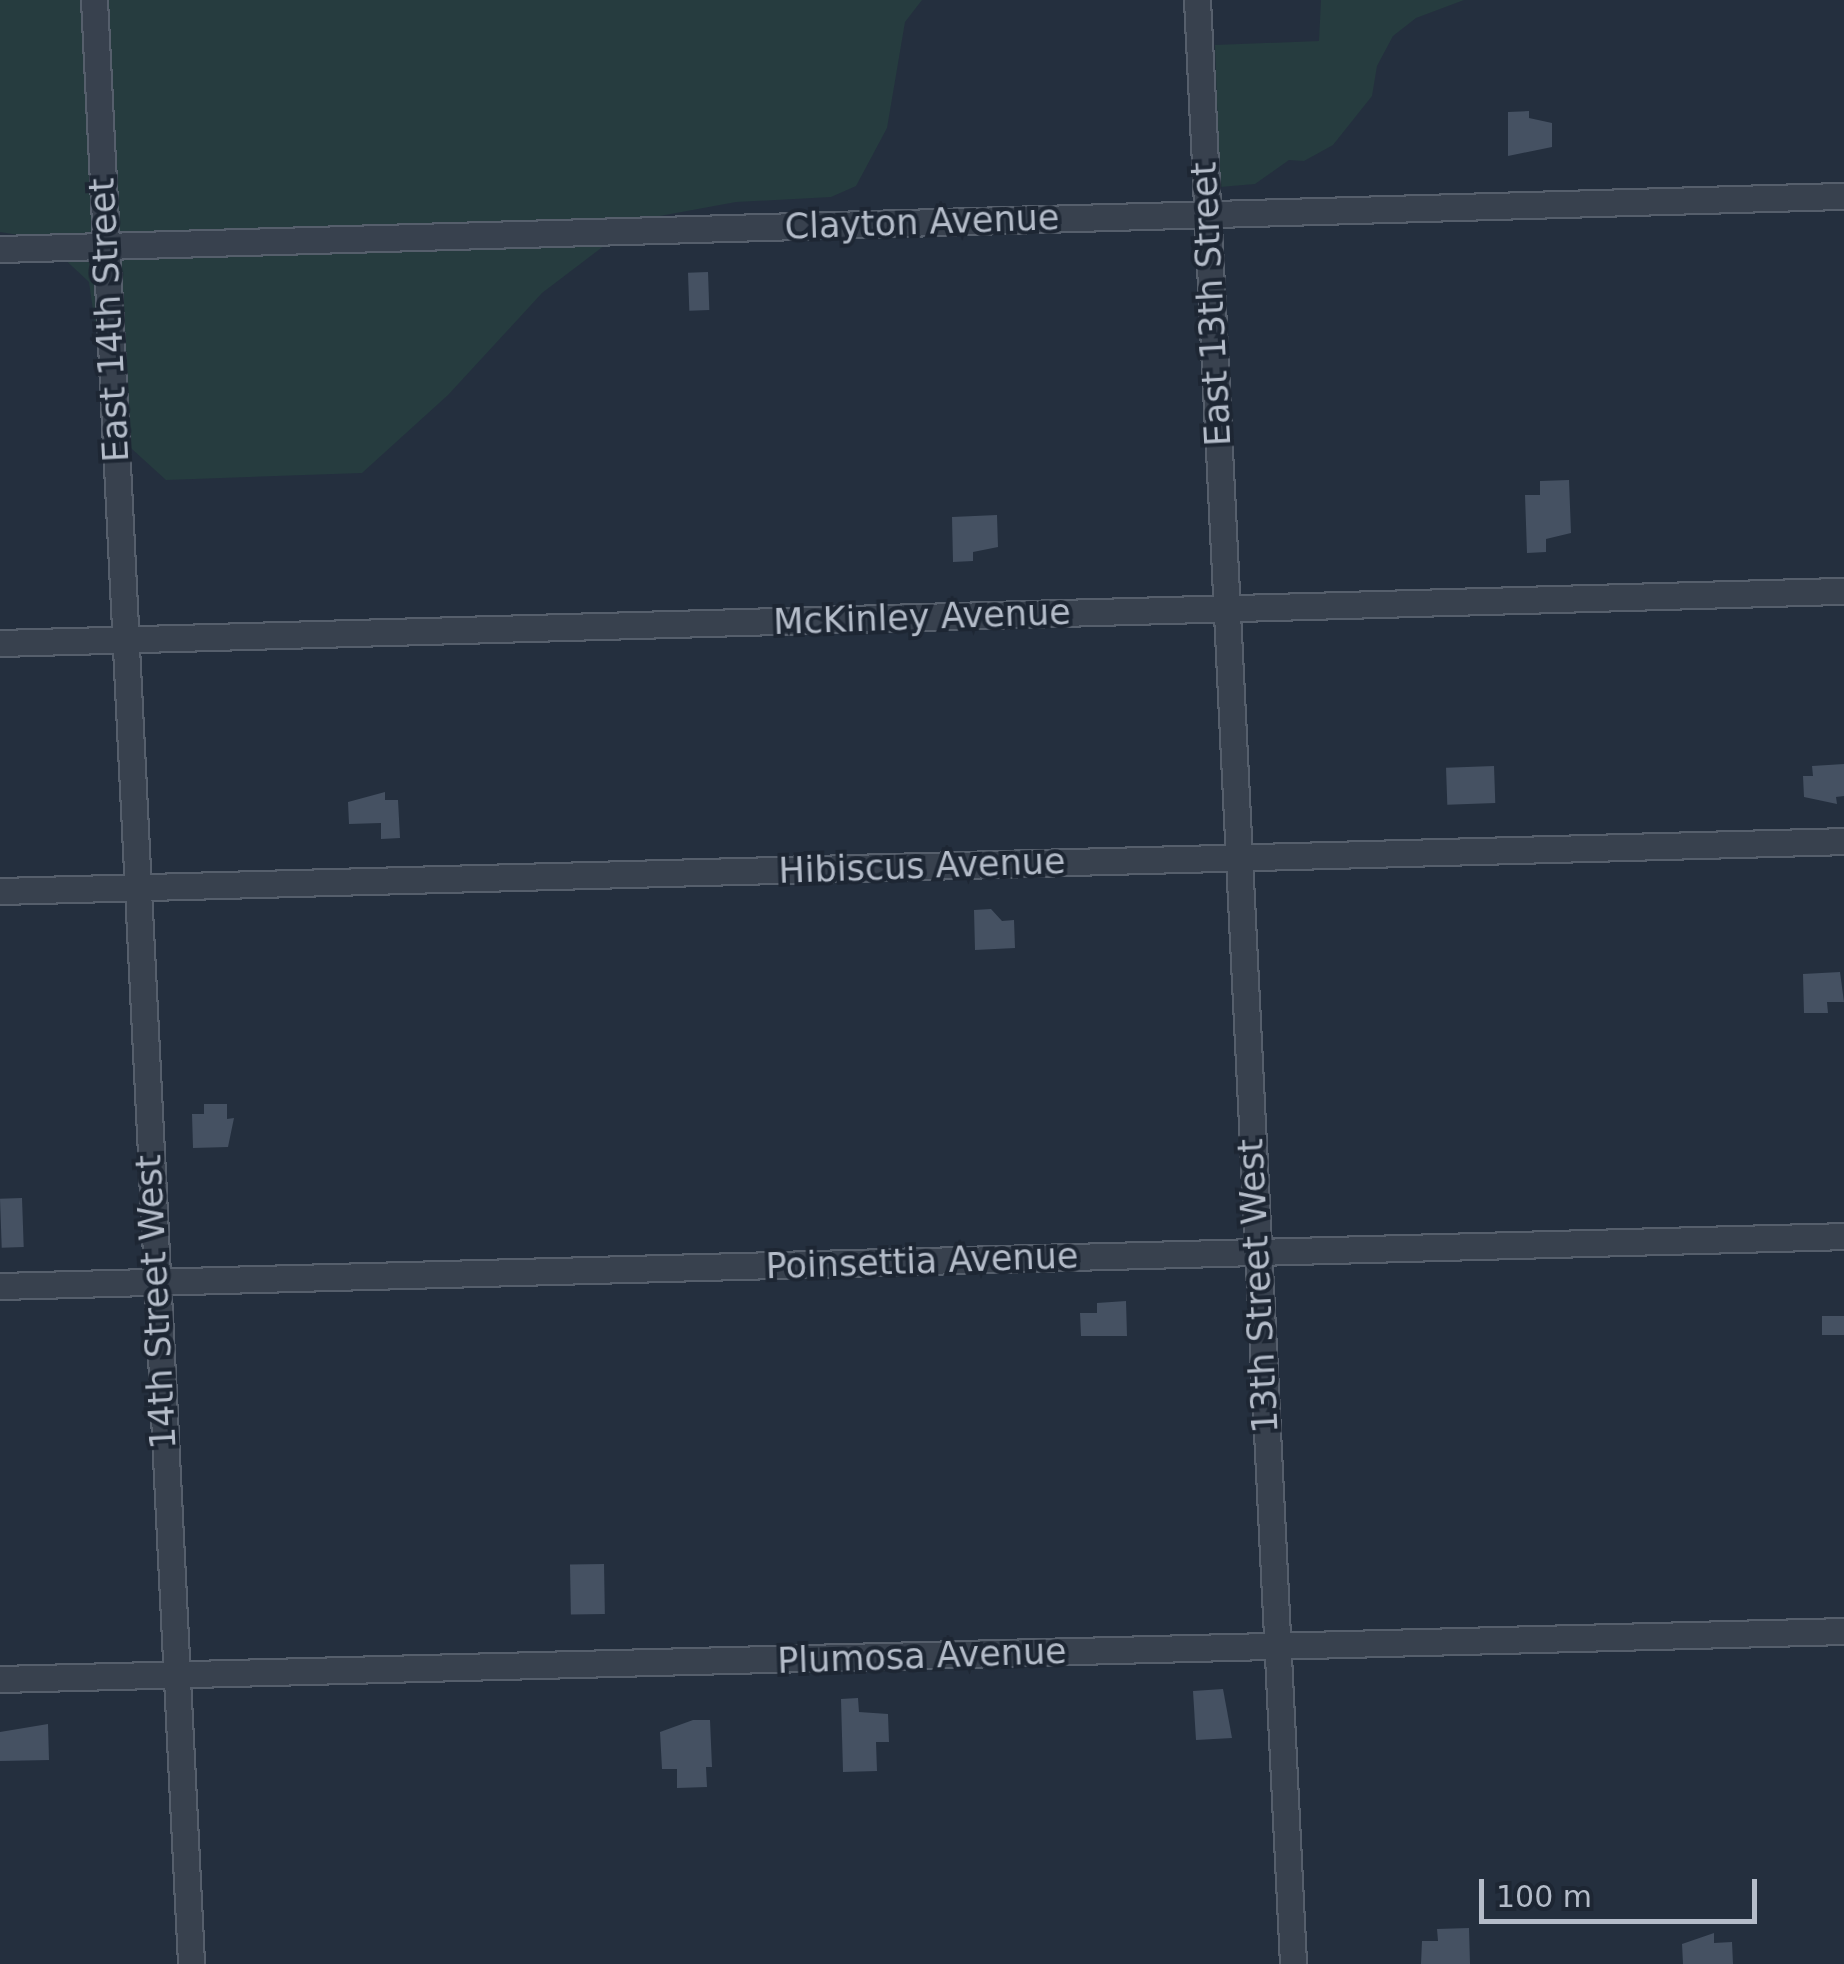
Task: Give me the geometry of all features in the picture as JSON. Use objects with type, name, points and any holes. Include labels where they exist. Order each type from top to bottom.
[{"type":"street","name":"East 14th Street","points":[[94,0],[123,640]]},
{"type":"street","name":"East 13th Street","points":[[1197,0],[1225,608]]},
{"type":"street","name":"Clayton Avenue","points":[[0,249],[1844,196]]},
{"type":"street","name":"McKinley Avenue","points":[[0,644],[1844,590]]},
{"type":"street","name":"13th Street West","points":[[1225,608],[1293,1964]]},
{"type":"street","name":"14th Street West","points":[[123,640],[191,1964]]},
{"type":"street","name":"Hibiscus Avenue","points":[[0,891],[1844,841]]},
{"type":"street","name":"Poinsettia Avenue","points":[[0,1286],[1844,1236]]},
{"type":"street","name":"Plumosa Avenue","points":[[0,1680],[1844,1631]]},
{"type":"green space","points":[[0,0],[922,0],[905,22],[887,128],[856,186],[831,197],[736,202],[638,220],[542,293],[448,395],[362,473],[166,480],[110,429],[89,282],[43,239],[0,232]]},
{"type":"green space","points":[[1321,0],[1464,0],[1416,18],[1393,36],[1377,66],[1372,96],[1333,145],[1304,161],[1289,160],[1255,184],[1220,187],[1215,45],[1319,41]]},
{"type":"building","points":[[1529,111],[1529,118],[1552,123],[1552,147],[1508,156],[1508,112]]},
{"type":"building","points":[[708,272],[709,310],[689,311],[688,273]]},
{"type":"building","points":[[1569,480],[1571,533],[1546,539],[1546,552],[1527,553],[1525,495],[1540,495],[1540,481]]},
{"type":"building","points":[[997,515],[998,547],[973,552],[973,561],[953,562],[952,517]]},
{"type":"building","points":[[1844,764],[1844,796],[1836,797],[1837,804],[1804,797],[1803,776],[1813,776],[1812,766]]},
{"type":"building","points":[[1494,766],[1495,803],[1447,805],[1446,768]]},
{"type":"building","points":[[385,792],[385,800],[398,800],[400,838],[381,839],[381,823],[349,824],[348,802]]},
{"type":"building","points":[[991,909],[1002,921],[1014,920],[1015,948],[975,950],[974,910]]},
{"type":"building","points":[[1840,972],[1844,1002],[1827,1002],[1828,1013],[1804,1013],[1803,974]]},
{"type":"building","points":[[204,1104],[227,1104],[227,1119],[234,1118],[228,1147],[193,1148],[192,1114],[204,1114]]},
{"type":"building","points":[[22,1198],[24,1247],[2,1248],[0,1199]]},
{"type":"building","points":[[1126,1301],[1127,1336],[1081,1336],[1080,1313],[1097,1313],[1097,1303]]},
{"type":"building","points":[[1822,1316],[1844,1316],[1844,1335],[1822,1335]]},
{"type":"building","points":[[604,1564],[605,1614],[571,1615],[570,1565]]},
{"type":"building","points":[[1223,1689],[1232,1738],[1196,1740],[1193,1691]]},
{"type":"building","points":[[858,1698],[859,1712],[888,1714],[889,1742],[876,1742],[877,1771],[843,1772],[841,1699]]},
{"type":"building","points":[[693,1720],[710,1720],[712,1767],[706,1767],[707,1787],[677,1788],[677,1769],[662,1769],[660,1732]]},
{"type":"building","points":[[48,1724],[49,1760],[0,1761],[0,1732]]},
{"type":"building","points":[[1469,1928],[1470,1964],[1421,1964],[1422,1941],[1438,1941],[1437,1929]]},
{"type":"building","points":[[1714,1933],[1714,1943],[1732,1942],[1733,1964],[1683,1964],[1682,1944]]}]
